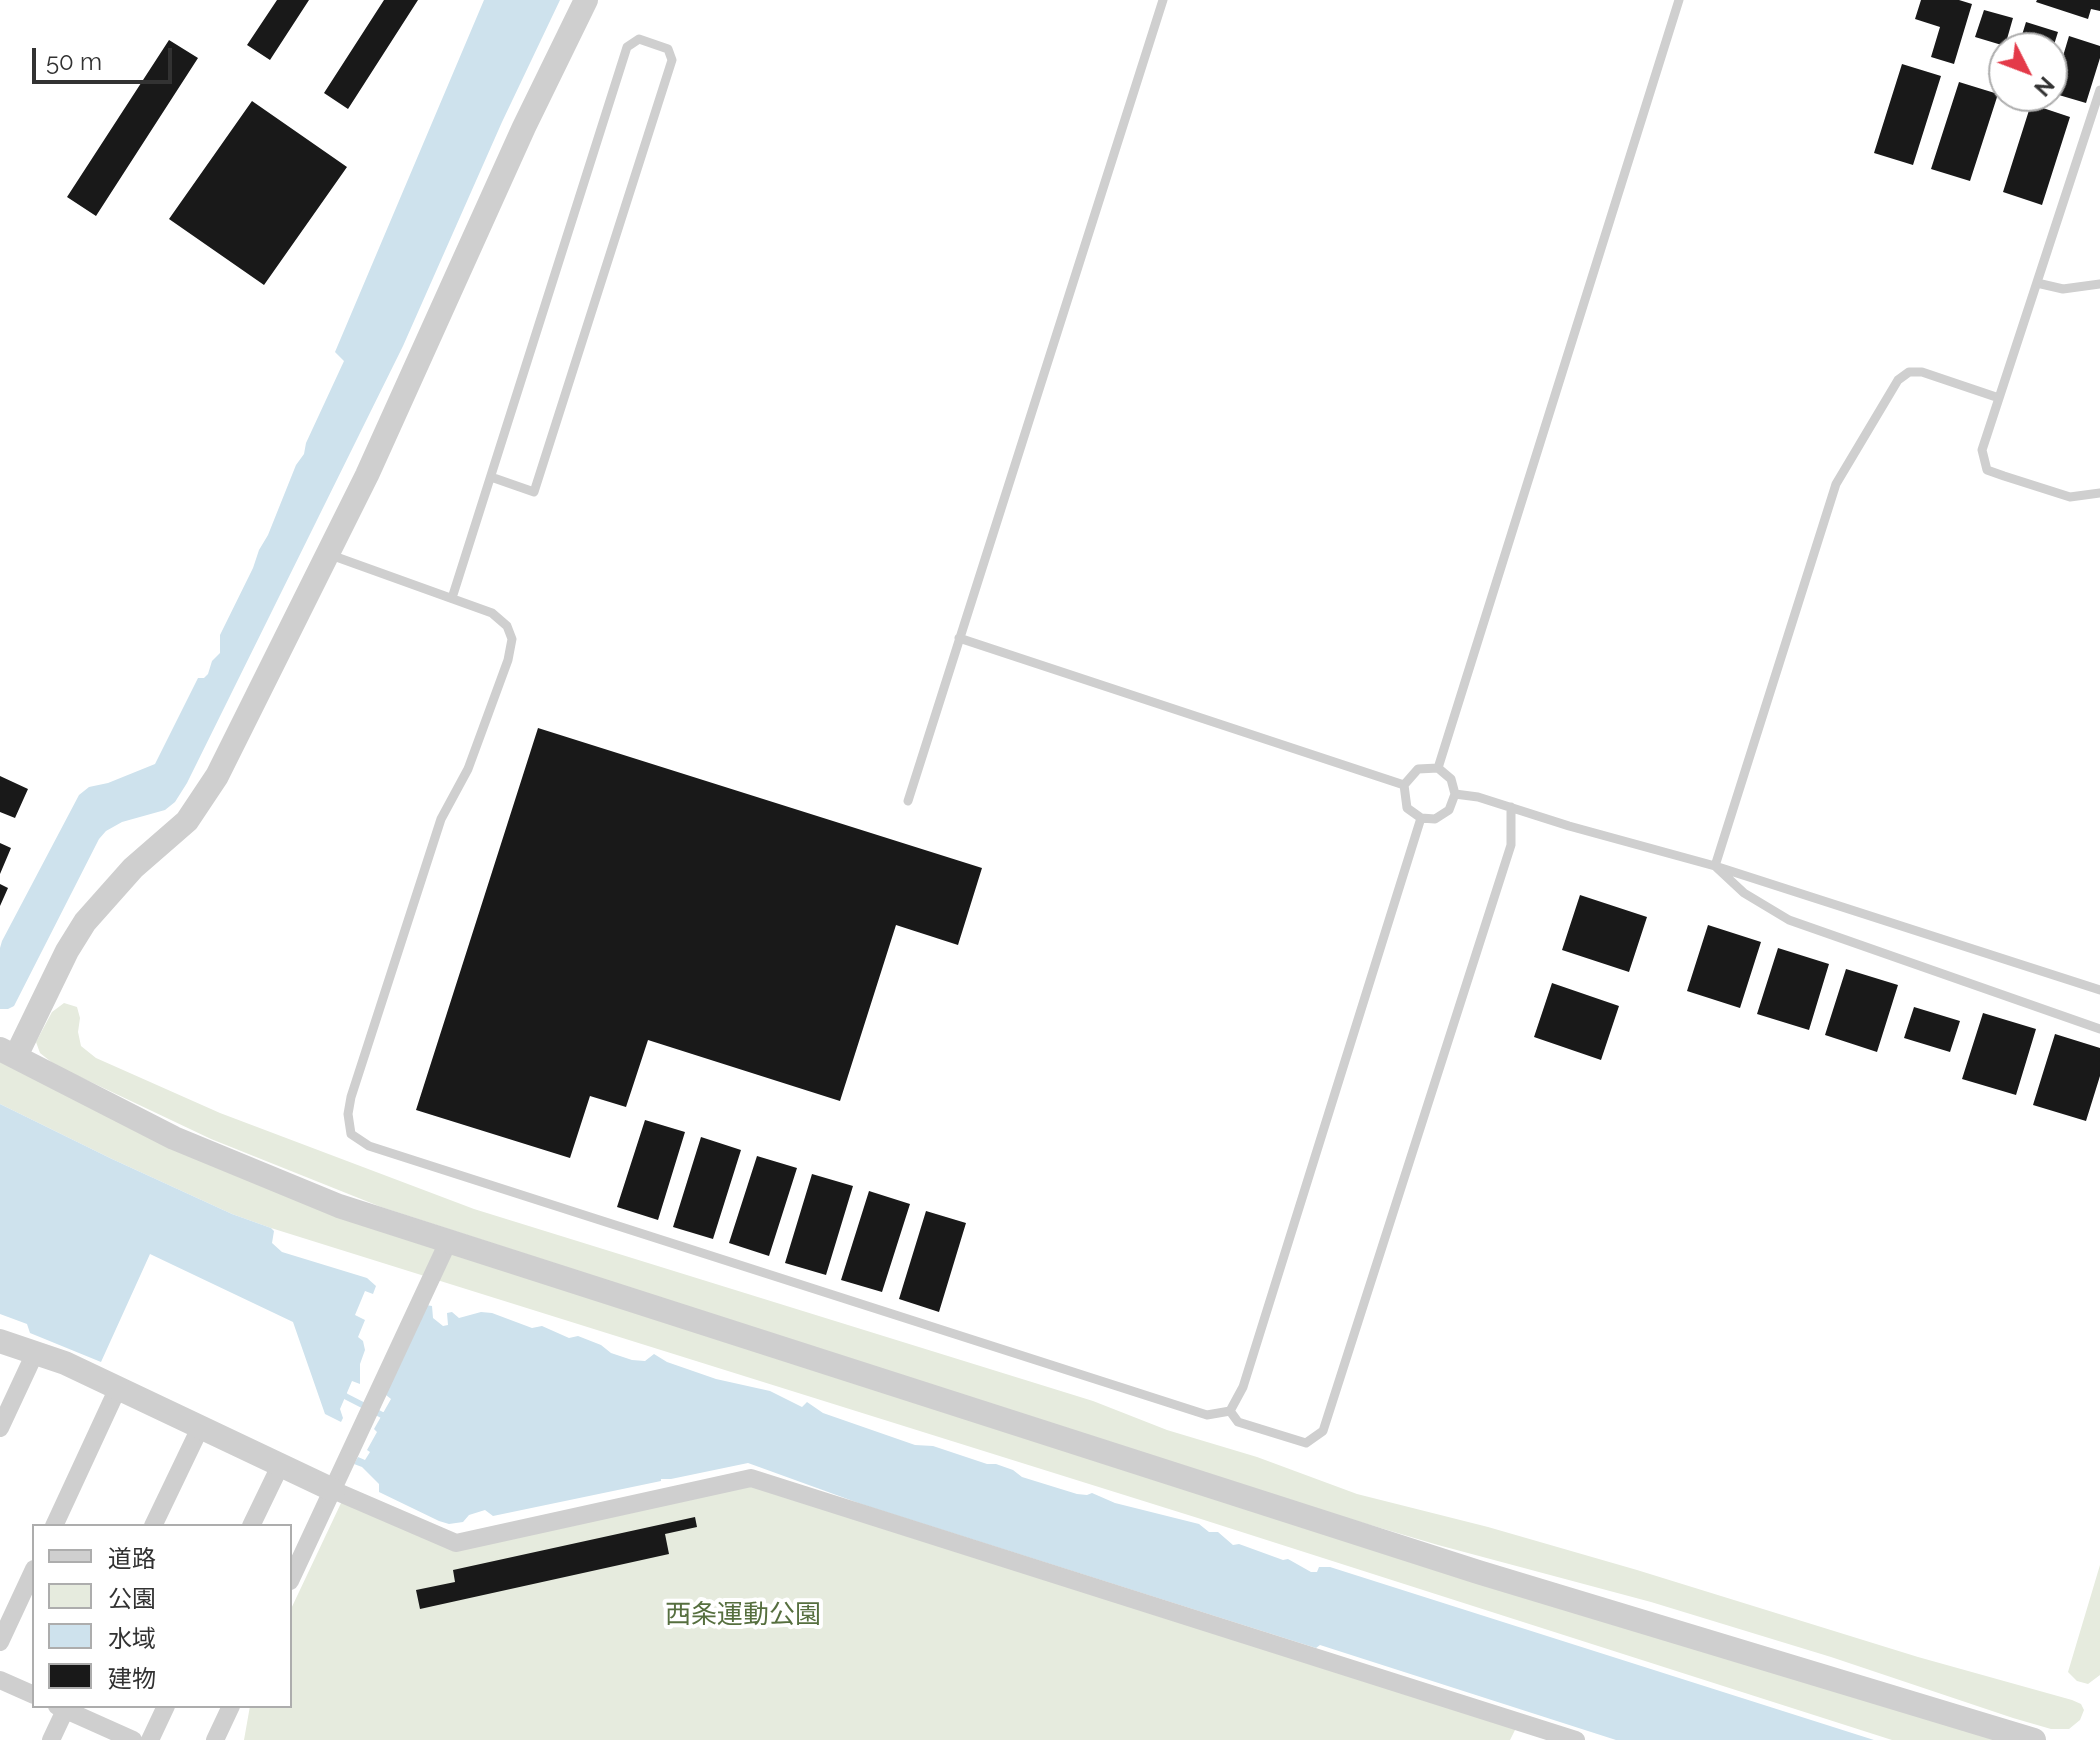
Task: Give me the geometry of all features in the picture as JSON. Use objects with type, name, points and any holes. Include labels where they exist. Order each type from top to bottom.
[{"type":"street","points":[[586,0],[524,127],[367,475],[217,776],[187,821],[133,868],[85,922],[8,1052],[174,1138],[339,1206],[1478,1572],[2034,1740]]},
{"type":"street","points":[[292,1577],[448,1242]]},
{"type":"street","points":[[0,1341],[65,1363],[280,1466],[456,1543],[751,1478],[1576,1740]]},
{"type":"street","points":[[0,1428],[35,1353]]},
{"type":"street","points":[[55,1524],[117,1390]]},
{"type":"street","points":[[154,1524],[200,1428]]},
{"type":"street","points":[[252,1524],[280,1466]]},
{"type":"street","points":[[0,1642],[32,1573]]},
{"type":"street","points":[[0,1680],[32,1694]]},
{"type":"street","points":[[51,1740],[63,1708]]},
{"type":"street","points":[[65,1708],[133,1740]]},
{"type":"street","points":[[150,1740],[165,1708]]},
{"type":"street","points":[[215,1740],[230,1708]]},
{"type":"lane","points":[[908,801],[1163,0]]},
{"type":"lane","points":[[1438,768],[1679,0]]},
{"type":"lane","points":[[452,598],[627,47],[639,39],[668,49],[672,60],[534,492],[491,477]]},
{"type":"lane","points":[[2100,90],[1982,450],[1987,470],[2070,497],[2100,493]]},
{"type":"lane","points":[[2037,283],[2063,289],[2100,284]]},
{"type":"lane","points":[[1715,866],[1836,484],[1898,380],[1909,372],[1922,372],[1999,398]]},
{"type":"lane","points":[[328,554],[492,613],[507,626],[512,639],[508,660],[468,769],[441,819],[351,1097],[348,1114],[351,1134],[369,1146],[1207,1415],[1230,1411]]},
{"type":"lane","points":[[959,638],[1404,785]]},
{"type":"lane","points":[[1438,768],[1451,779],[1455,794],[1449,810],[1435,819],[1421,818],[1407,808],[1404,785],[1418,769],[1438,768]]},
{"type":"lane","points":[[1455,794],[1478,797],[1715,866],[2100,990]]},
{"type":"lane","points":[[1230,1411],[1238,1422],[1306,1443],[1323,1431],[1511,845],[1511,807]]},
{"type":"lane","points":[[1230,1411],[1243,1387],[1421,818]]},
{"type":"lane","points":[[1715,866],[1744,893],[1789,920],[2100,1029]]},
{"type":"green space","points":[[64,1003],[77,1007],[81,1046],[96,1058],[220,1113],[474,1209],[1093,1401],[1167,1430],[1257,1457],[1357,1494],[1488,1527],[1637,1570],[1918,1657],[2072,1700],[2081,1704],[2084,1710],[2080,1720],[2069,1729],[2051,1729],[2013,1718],[1831,1657],[1651,1602],[1438,1545],[1276,1497],[381,1207],[211,1139],[55,1065],[40,1053],[36,1042],[52,1012]]},
{"type":"green space","points":[[0,1061],[147,1133],[2006,1740],[1892,1740],[1201,1519],[271,1228],[232,1214],[0,1104]]},
{"type":"green space","name":"西条運動公園","points":[[751,1484],[1517,1726],[1510,1740],[244,1740],[250,1708],[292,1708],[292,1607],[342,1501],[456,1550]]},
{"type":"green space","points":[[2100,1565],[2100,1675],[2088,1684],[2077,1681],[2068,1672]]},
{"type":"water","points":[[484,0],[560,0],[502,122],[403,346],[187,783],[175,802],[165,810],[122,822],[99,839],[14,1006],[0,1009],[2,941],[79,795],[89,787],[108,783],[155,764],[198,678],[208,674],[212,661],[220,653],[220,635],[268,535],[344,361],[335,352]]},
{"type":"water","points":[[0,1104],[232,1214],[271,1228],[274,1231],[272,1243],[282,1252],[367,1278],[376,1286],[373,1294],[365,1291],[355,1315],[365,1320],[358,1337],[363,1341],[365,1350],[360,1364],[360,1384],[352,1381],[340,1409],[341,1422],[325,1414],[293,1322],[150,1254],[101,1362],[30,1333],[27,1324],[0,1314]]},
{"type":"water","points":[[426,1305],[432,1306],[433,1318],[443,1326],[448,1325],[447,1313],[452,1312],[459,1318],[481,1312],[492,1313],[532,1328],[542,1326],[569,1338],[578,1336],[632,1360],[645,1361],[654,1354],[667,1362],[716,1379],[770,1391],[802,1407],[807,1402],[823,1413],[915,1445],[933,1446],[987,1464],[996,1464],[1022,1477],[1077,1494],[1092,1493],[1115,1503],[1199,1524],[1209,1532],[1218,1532],[1233,1545],[1239,1544],[1283,1560],[1288,1559],[1311,1572],[1317,1572],[1319,1567],[1330,1567],[1874,1740],[1616,1740],[864,1505],[748,1463],[493,1516],[485,1510],[469,1515],[463,1522],[449,1524],[439,1521],[379,1492],[379,1484],[362,1467],[354,1464],[358,1457],[365,1460],[370,1452],[367,1450],[377,1432],[374,1429],[391,1399],[386,1395]]},
{"type":"building","points":[[277,0],[309,0],[270,60],[247,45]]},
{"type":"building","points":[[384,0],[418,0],[348,109],[324,93]]},
{"type":"building","points":[[1921,0],[1959,0],[1972,4],[1954,64],[1931,57],[1940,27],[1915,19]]},
{"type":"building","points":[[2037,0],[2100,0],[2100,11],[2091,9],[2088,19]]},
{"type":"building","points":[[1984,10],[2013,18],[2009,32],[1988,32],[1988,41],[1975,37]]},
{"type":"building","points":[[2026,22],[2058,32],[2023,32]]},
{"type":"building","points":[[2069,36],[2100,46],[2100,58],[2086,103],[2068,98]]},
{"type":"building","points":[[169,40],[198,58],[96,216],[67,197]]},
{"type":"building","points":[[1902,64],[1941,76],[1913,165],[1874,153]]},
{"type":"building","points":[[1959,82],[1988,91],[1988,112],[1992,112],[1970,181],[1931,169]]},
{"type":"building","points":[[252,101],[347,167],[264,285],[169,219]]},
{"type":"building","points":[[2028,112],[2055,112],[2070,117],[2042,205],[2003,192]]},
{"type":"building","points":[[538,728],[982,868],[958,945],[896,925],[840,1101],[648,1040],[626,1107],[590,1096],[570,1158],[416,1110]]},
{"type":"building","points":[[0,776],[28,789],[15,818],[0,812]]},
{"type":"building","points":[[0,843],[11,848],[0,874]]},
{"type":"building","points":[[0,884],[8,888],[0,906]]},
{"type":"building","points":[[1580,895],[1647,917],[1629,972],[1562,950]]},
{"type":"building","points":[[1708,925],[1761,942],[1740,1008],[1687,991]]},
{"type":"building","points":[[1778,948],[1829,964],[1809,1030],[1757,1014]]},
{"type":"building","points":[[1846,969],[1898,985],[1877,1052],[1825,1035]]},
{"type":"building","points":[[1552,983],[1619,1006],[1601,1060],[1534,1037]]},
{"type":"building","points":[[1914,1007],[1960,1021],[1950,1052],[1904,1038]]},
{"type":"building","points":[[1983,1013],[2036,1029],[2016,1095],[1962,1079]]},
{"type":"building","points":[[2055,1034],[2100,1048],[2100,1076],[2086,1121],[2033,1105]]},
{"type":"building","points":[[645,1120],[685,1132],[658,1220],[617,1207]]},
{"type":"building","points":[[701,1137],[741,1150],[713,1239],[673,1227]]},
{"type":"building","points":[[757,1156],[797,1168],[769,1256],[729,1243]]},
{"type":"building","points":[[812,1174],[853,1186],[826,1275],[785,1263]]},
{"type":"building","points":[[869,1191],[910,1204],[882,1292],[841,1280]]},
{"type":"building","points":[[926,1211],[966,1223],[939,1312],[899,1299]]},
{"type":"building","points":[[695,1517],[697,1527],[665,1534],[669,1554],[420,1609],[416,1590],[455,1582],[453,1570]]},
{"type":"waterway","points":[[343,1391],[345,1396],[387,1415]]}]
